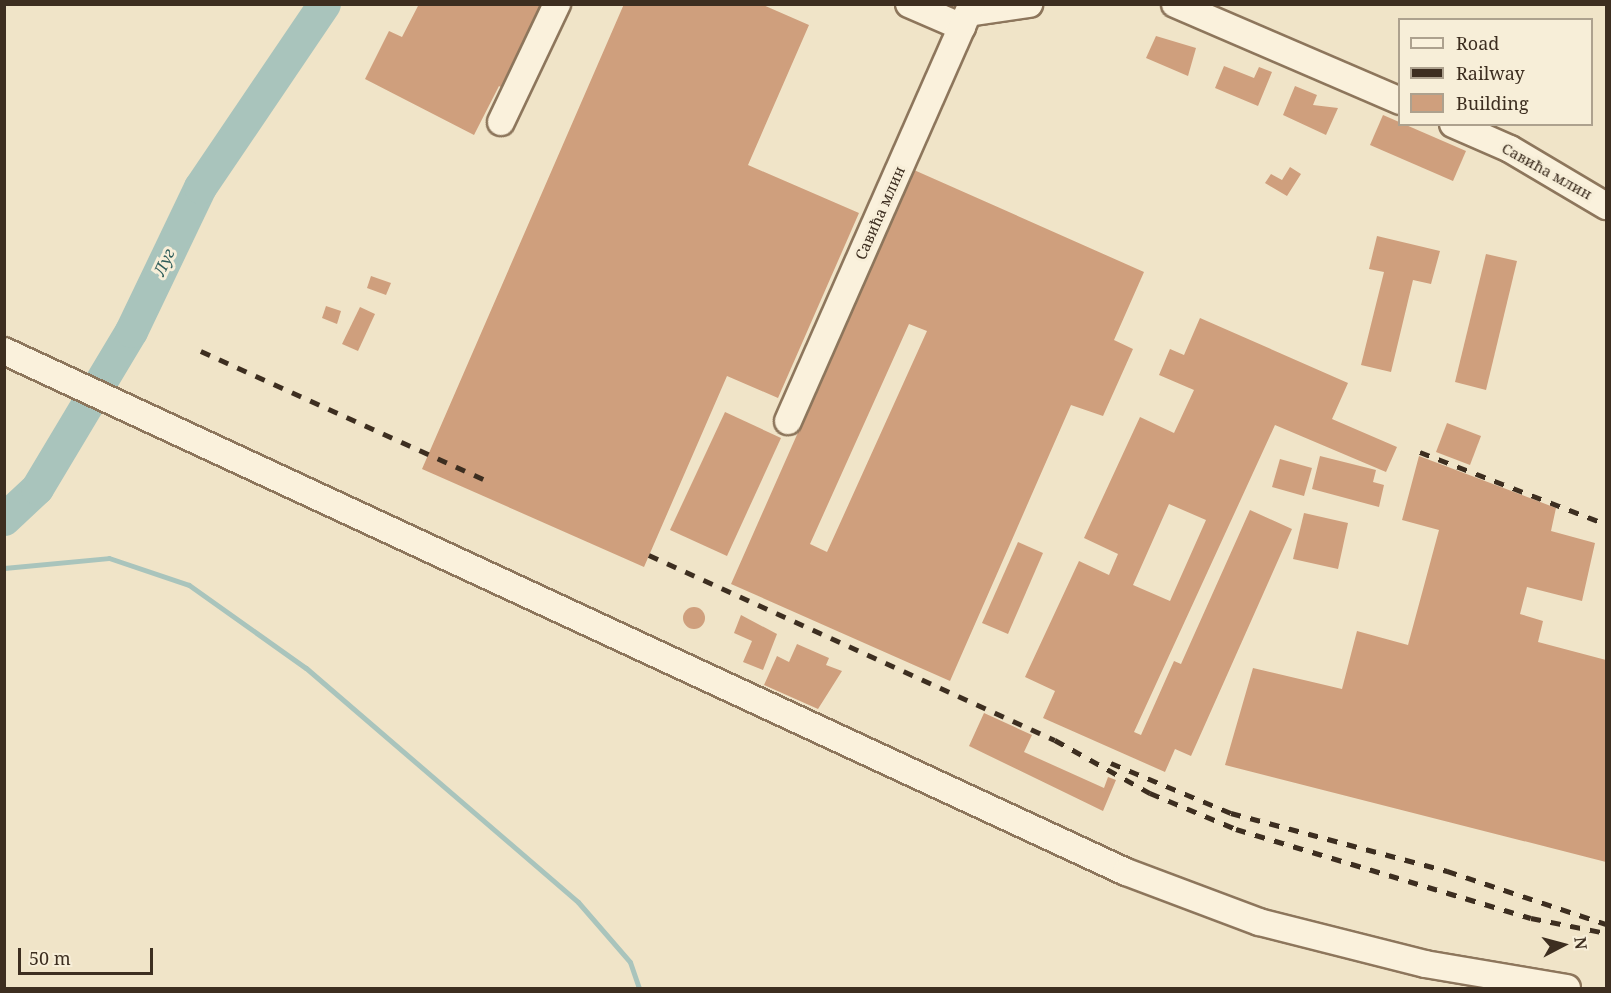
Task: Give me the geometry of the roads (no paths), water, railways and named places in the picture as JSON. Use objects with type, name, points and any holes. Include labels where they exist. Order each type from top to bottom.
[{"type":"street","points":[[501,122],[557,4]]},
{"type":"street","points":[[909,4],[967,15],[1029,4]]},
{"type":"street","points":[[1187,7],[1398,100]]},
{"type":"street","name":"Савића млин","points":[[788,421],[967,15]]},
{"type":"street","name":"Савића млин","points":[[1458,126],[1510,149],[1606,206]]},
{"type":"street","points":[[4,351],[129,404],[1126,872],[1259,922],[1425,964],[1567,988]]},
{"type":"waterway","name":"Луг","points":[[4,519],[37,488],[131,331],[200,187],[324,4]]},
{"type":"waterway","points":[[4,568],[109,558],[189,585],[306,668],[578,902],[630,962],[639,988]]},
{"type":"railway","points":[[201,351],[483,479]]},
{"type":"railway","points":[[1420,452],[1606,524]]},
{"type":"railway","points":[[649,555],[1055,740],[1150,793],[1236,829],[1531,918],[1606,933]]},
{"type":"railway","points":[[1111,763],[1231,813],[1447,871],[1606,924]]}]
